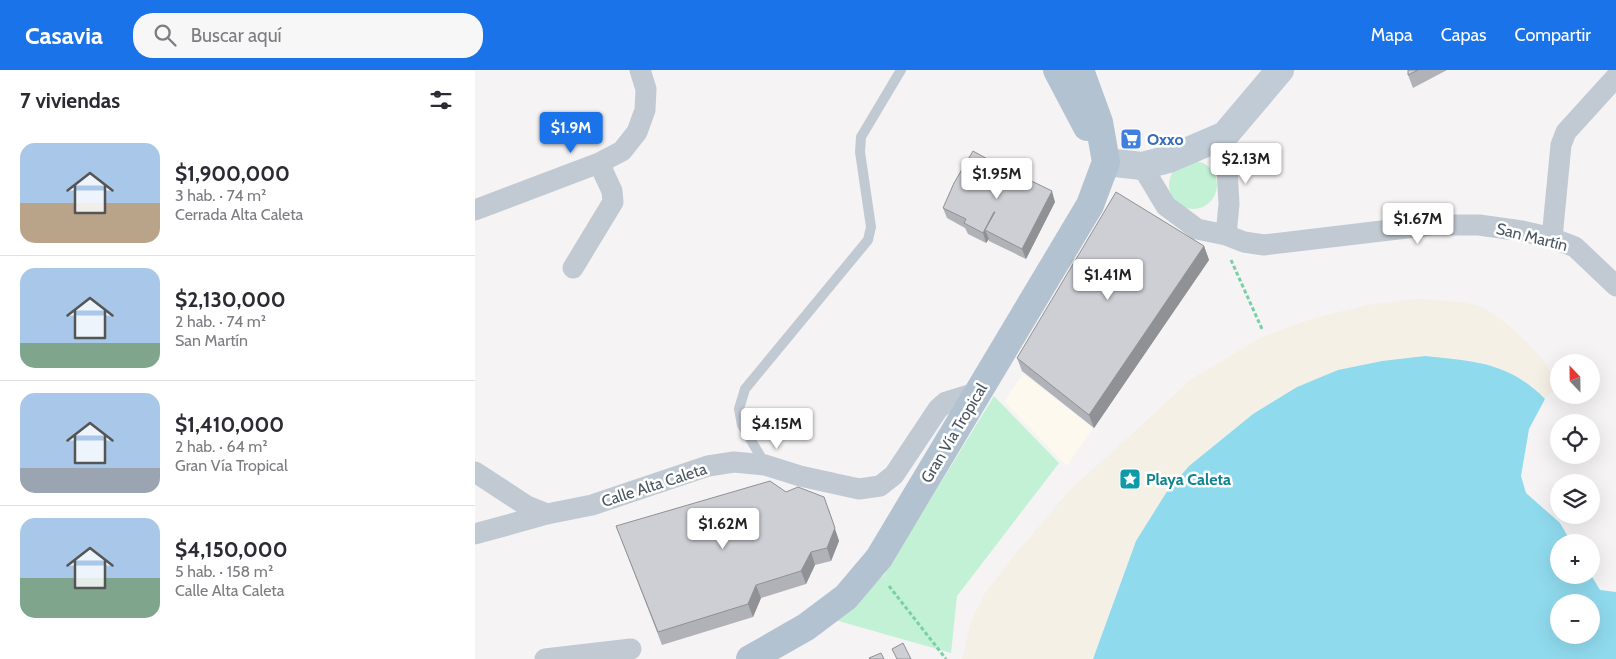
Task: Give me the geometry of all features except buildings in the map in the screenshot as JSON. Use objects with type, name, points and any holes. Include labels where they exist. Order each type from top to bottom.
[{"type":"main road","points":[[1057,70],[1106,162]]},
{"type":"main road","points":[[1080,70],[1099,122],[1106,162]]},
{"type":"main road","name":"Gran Vía Tropical","points":[[750,659],[806,628],[846,597],[879,558],[1090,205],[1106,162]]},
{"type":"street","points":[[475,210],[599,163],[622,150],[637,132],[645,110],[646,89],[640,70]]},
{"type":"street","points":[[1106,162],[1142,166],[1169,159],[1225,135],[1280,70]]},
{"type":"street","points":[[1552,238],[1561,145],[1566,132],[1616,77]]},
{"type":"street","points":[[1225,135],[1229,204],[1227,235]]},
{"type":"street","points":[[573,268],[613,202],[612,192],[599,163]]},
{"type":"street","name":"San Martín","points":[[1142,166],[1167,206],[1197,229],[1227,235],[1245,242],[1264,245],[1432,225],[1479,225],[1522,231],[1552,238],[1575,247],[1616,286]]},
{"type":"street","name":"Calle Alta Caleta","points":[[475,534],[547,514],[592,505],[708,466],[734,462],[765,465],[800,476],[859,489],[880,486],[894,475],[938,409],[946,402],[979,392]]},
{"type":"street","points":[[475,472],[527,506],[547,514]]},
{"type":"street","points":[[545,659],[631,649]]},
{"type":"lane","points":[[765,465],[742,425],[739,409],[745,390],[868,240],[871,227],[860,152],[861,137],[901,70]]},
{"type":"path","points":[[1231,260],[1262,329]]},
{"type":"path","points":[[889,586],[946,659]]},
{"type":"shaded area","points":[[1023,374],[1093,428],[1067,466],[1004,401]]},
{"type":"green space","points":[[1188,161],[1198,161],[1207,165],[1213,171],[1216,176],[1216,194],[1207,205],[1198,209],[1188,209],[1179,205],[1173,199],[1169,190],[1169,180],[1173,171],[1179,165]]},
{"type":"green space","points":[[994,396],[1059,463],[957,596],[951,653],[835,620],[884,575]]},
{"type":"sand","name":"Playa Caleta","points":[[1416,299],[1466,303],[1481,307],[1514,330],[1547,366],[1550,372],[1550,394],[1545,399],[1532,386],[1499,368],[1474,361],[1425,356],[1338,370],[1297,387],[1253,414],[1210,448],[1136,541],[1093,659],[962,659],[971,622],[985,593],[1013,557],[1068,492],[1193,378],[1260,338],[1314,318],[1367,305]]},
{"type":"water","points":[[1425,356],[1475,362],[1504,370],[1518,377],[1545,399],[1529,429],[1521,476],[1526,493],[1550,514],[1550,524],[1561,524],[1566,534],[1550,534],[1550,584],[1596,584],[1600,590],[1616,592],[1616,659],[1093,659],[1136,541],[1166,493],[1189,466],[1253,414],[1297,387],[1338,370],[1382,361]]},
{"type":"place","name":"Oxxo","points":[[1131,139]]},
{"type":"place","name":"Playa Caleta","points":[[1130,479]]}]
